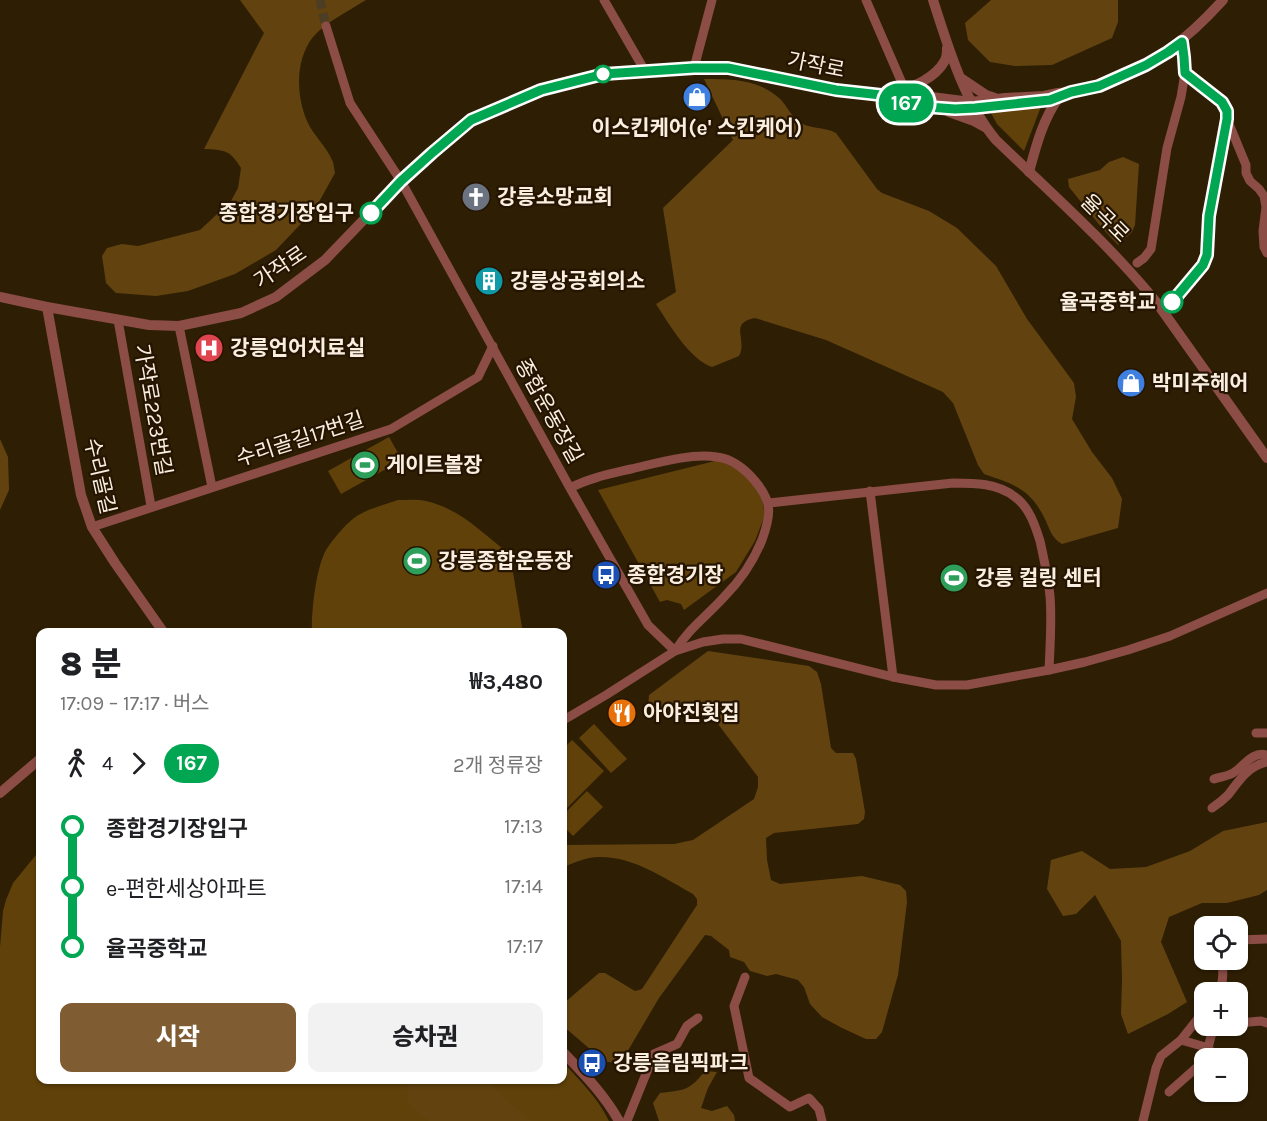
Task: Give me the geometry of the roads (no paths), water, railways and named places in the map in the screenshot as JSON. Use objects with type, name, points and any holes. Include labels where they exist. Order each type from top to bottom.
[{"type":"street","points":[[604,0],[645,71]]},
{"type":"street","points":[[694,68],[712,0]]},
{"type":"street","points":[[866,0],[905,90]]},
{"type":"street","name":"율곡로","points":[[933,0],[962,79],[987,129],[1139,281],[1267,458]]},
{"type":"street","name":"가작로","points":[[886,95],[914,106],[955,109],[998,99],[1071,92],[1099,86],[1146,65],[1168,52],[1182,42],[1222,0]]},
{"type":"street","name":"종합운동장길","points":[[326,26],[350,103],[401,181],[648,626],[675,651]]},
{"type":"street","points":[[1137,263],[1150,249],[1167,148],[1185,73],[1182,42]]},
{"type":"street","points":[[886,95],[905,90],[924,80],[946,61],[948,45]]},
{"type":"street","name":"가작로","points":[[0,297],[46,308],[118,320],[179,326],[241,313],[276,297],[325,260],[401,181],[471,120],[541,90],[604,74],[728,68],[836,90],[886,95],[908,94],[973,105],[1050,100],[1071,92]]},
{"type":"street","points":[[1170,305],[1203,265],[1207,255],[1209,216],[1227,119],[1227,111],[1222,102],[1185,73]]},
{"type":"street","points":[[962,79],[986,95],[998,99]]},
{"type":"street","points":[[1029,172],[1041,131],[1059,97]]},
{"type":"street","points":[[914,106],[953,113],[987,129]]},
{"type":"street","points":[[1227,119],[1244,159],[1246,173],[1264,196],[1266,207],[1263,231],[1264,247],[1267,253]]},
{"type":"street","name":"수리골길","points":[[46,308],[81,495],[92,527],[160,628]]},
{"type":"street","name":"가작로223번길","points":[[118,320],[151,506]]},
{"type":"street","points":[[179,326],[212,487]]},
{"type":"street","name":"수리골길17번길","points":[[92,527],[391,429],[478,377],[493,346]]},
{"type":"street","points":[[570,488],[585,480],[670,460],[716,457],[740,466],[758,485],[769,503],[770,513],[761,543],[725,597],[696,624],[675,651]]},
{"type":"street","points":[[769,503],[953,483],[995,486],[1015,496],[1026,508],[1036,527],[1048,578],[1049,670]]},
{"type":"street","points":[[870,491],[893,677]]},
{"type":"street","points":[[567,718],[675,651],[703,642],[741,639],[893,677],[936,685],[968,685],[1085,662],[1170,636],[1267,593]]},
{"type":"street","points":[[1256,733],[1267,733]]},
{"type":"street","points":[[1214,778],[1232,774],[1248,759],[1257,755],[1267,755]]},
{"type":"street","points":[[0,793],[36,762]]},
{"type":"street","points":[[1212,807],[1226,797],[1240,778],[1253,767],[1267,762]]},
{"type":"street","points":[[1248,940],[1267,939]]},
{"type":"street","points":[[745,977],[734,1006],[749,1078],[790,1107],[809,1098],[819,1109],[822,1121]]},
{"type":"street","points":[[627,1121],[654,1054],[677,1044],[687,1026],[698,1018]]},
{"type":"street","points":[[1248,1022],[1267,1023]]},
{"type":"street","points":[[1143,1121],[1161,1056],[1181,1040],[1194,1024]]},
{"type":"street","points":[[1181,1040],[1209,1048],[1212,1036]]},
{"type":"street","points":[[567,1056],[599,1091],[619,1121]]},
{"type":"street","points":[[1169,1092],[1194,1070]]},
{"type":"tunnel","points":[[320,0],[326,26]]},
{"type":"place","name":"이스킨케어(e' 스킨케어)","points":[[697,97]]},
{"type":"place","name":"강릉소망교회","points":[[476,197]]},
{"type":"place","name":"종합경기장입구","points":[[371,213]]},
{"type":"place","name":"강릉상공회의소","points":[[489,281]]},
{"type":"place","name":"율곡중학교","points":[[1172,302]]},
{"type":"place","name":"강릉언어치료실","points":[[209,348]]},
{"type":"place","name":"박미주헤어","points":[[1131,383]]},
{"type":"place","name":"게이트볼장","points":[[365,465]]},
{"type":"place","name":"강릉종합운동장","points":[[417,561]]},
{"type":"place","name":"종합경기장","points":[[606,575]]},
{"type":"place","name":"강릉 컬링 센터","points":[[954,578]]},
{"type":"place","name":"아야진횟집","points":[[622,713]]},
{"type":"place","name":"강릉올림픽파크","points":[[592,1063]]}]
